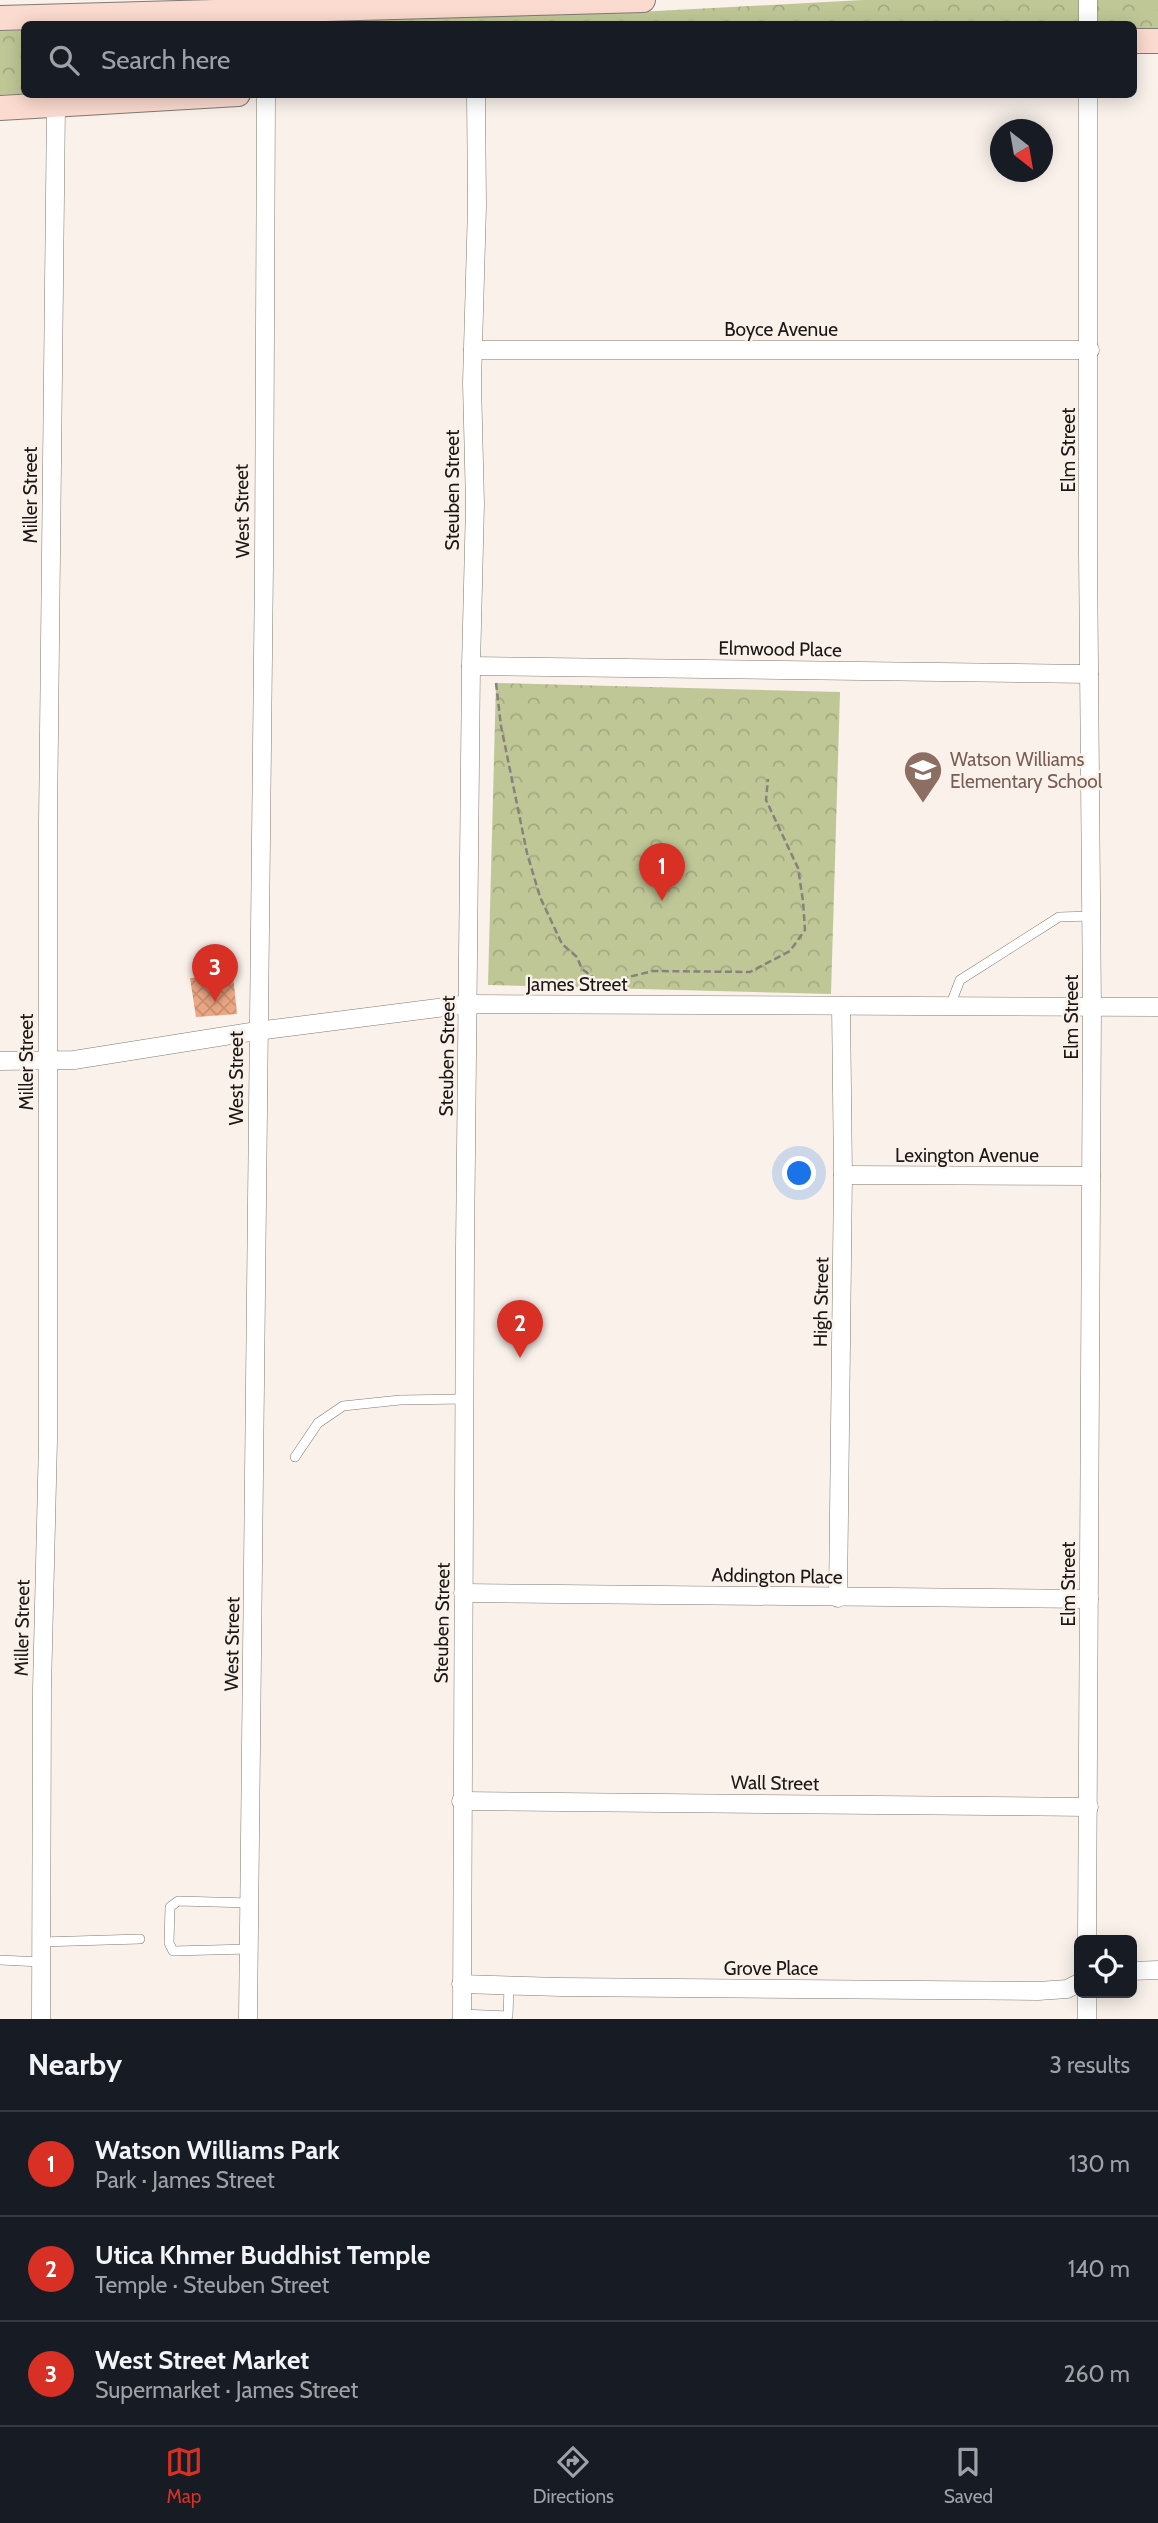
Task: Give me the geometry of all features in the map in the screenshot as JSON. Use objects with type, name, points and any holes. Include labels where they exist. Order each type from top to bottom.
[{"type":"street","points":[[0,18],[643,0]]},
{"type":"street","points":[[1088,0],[1088,21]]},
{"type":"street","points":[[1137,41],[1158,41]]},
{"type":"street","points":[[0,108],[172,98]]},
{"type":"street","name":"West Street","points":[[248,2019],[264,566],[265,98]]},
{"type":"street","name":"Steuben Street","points":[[462,2016],[464,1399],[475,504],[475,98]]},
{"type":"street","name":"Elm Street","points":[[1087,1935],[1092,1007],[1088,98]]},
{"type":"street","name":"Miller Street","points":[[41,2019],[42,1689],[48,1440],[47,1061],[56,105]]},
{"type":"street","name":"Boyce Avenue","points":[[473,350],[1090,350]]},
{"type":"street","name":"Elmwood Place","points":[[471,666],[1089,674]]},
{"type":"street","name":"James Street","points":[[0,1061],[74,1060],[257,1031],[469,1004],[1158,1007]]},
{"type":"street","name":"High Street","points":[[838,1598],[843,1175],[841,1006]]},
{"type":"street","name":"Lexington Avenue","points":[[843,1175],[1091,1176]]},
{"type":"street","name":"Addington Place","points":[[463,1593],[1089,1599]]},
{"type":"street","name":"Wall Street","points":[[461,1801],[1089,1807]]},
{"type":"street","points":[[1137,1971],[1158,1970]]},
{"type":"street","name":"Grove Place","points":[[461,1984],[1038,1991],[1067,1989],[1074,1986]]},
{"type":"street","points":[[1087,1998],[1087,2019]]},
{"type":"lane","points":[[950,1006],[960,980],[1059,918],[1091,916]]},
{"type":"lane","points":[[295,1457],[318,1423],[343,1406],[400,1399],[464,1399]]},
{"type":"lane","points":[[249,1949],[173,1951],[169,1942],[170,1906],[178,1901],[250,1903]]},
{"type":"lane","points":[[41,1942],[140,1939]]},
{"type":"lane","points":[[0,1960],[41,1962]]},
{"type":"lane","points":[[462,2016],[508,2016],[509,1986]]},
{"type":"path","points":[[496,683],[501,726],[527,853],[540,897],[562,944],[577,957],[582,969],[595,979],[608,982],[653,971],[750,972],[790,951],[805,930],[803,901],[798,869],[766,800],[768,779]]},
{"type":"green space","points":[[863,0],[1158,0],[1158,32],[1137,33],[1137,21],[316,21],[638,12]]},
{"type":"green space","points":[[21,30],[21,94],[0,95],[0,31]]},
{"type":"green space","points":[[496,683],[840,692],[831,994],[488,985]]},
{"type":"building","points":[[233,975],[237,1014],[196,1017],[190,978]]},
{"type":"place","name":"Watson Williams Elementary School","points":[[923,804]]},
{"type":"place","name":"Watson Williams Park","points":[[662,901]]},
{"type":"place","name":"West Street Market","points":[[215,1002]]},
{"type":"place","name":"Utica Khmer Buddhist Temple","points":[[520,1358]]}]
